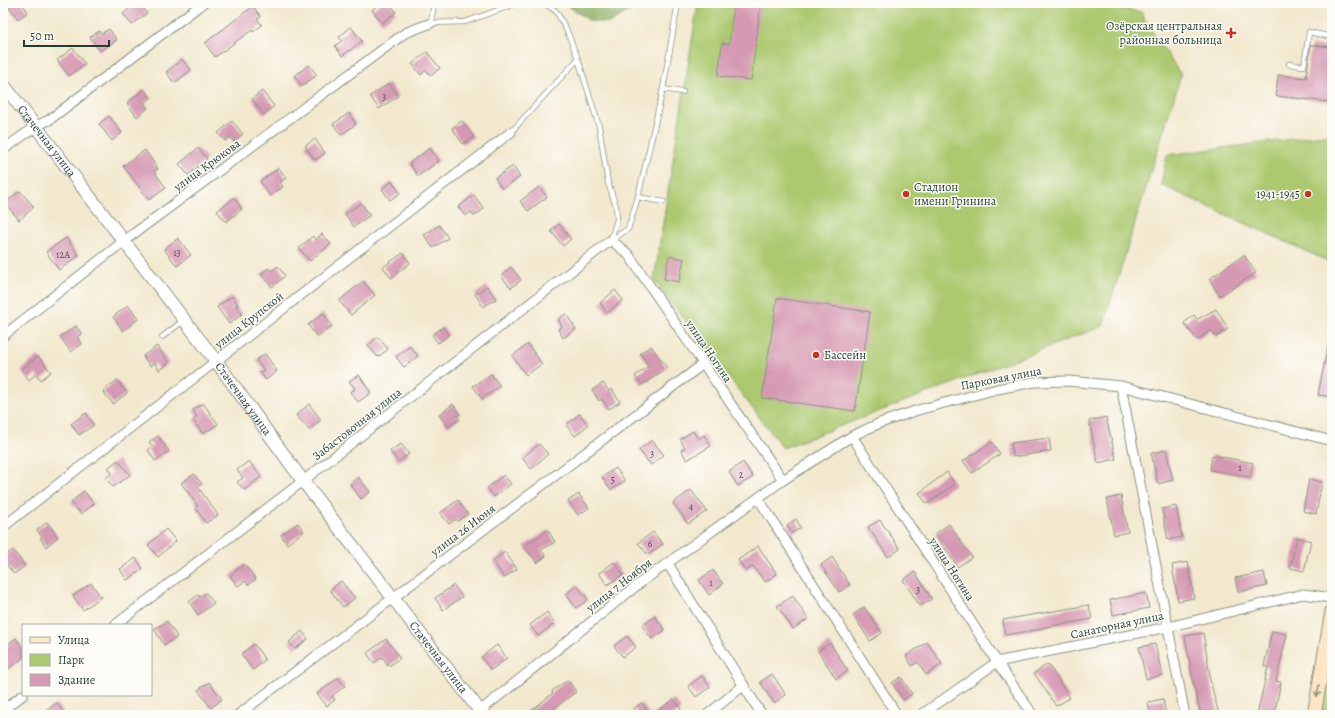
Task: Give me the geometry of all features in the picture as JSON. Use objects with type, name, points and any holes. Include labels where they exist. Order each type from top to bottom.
[{"type":"main road","points":[[1314,715],[1332,611]]},
{"type":"street","points":[[3,150],[36,126],[48,120],[203,3]]},
{"type":"street","name":"улица Крюкова","points":[[3,336],[124,241],[405,33],[431,23]]},
{"type":"street","name":"Стачечная улица","points":[[3,84],[216,361],[303,481],[394,598],[479,714]]},
{"type":"street","name":"улица Крупской","points":[[3,527],[512,132]]},
{"type":"street","name":"улица Ногина","points":[[611,240],[628,254],[783,480]]},
{"type":"street","name":"Забастовочная улица","points":[[116,624],[303,481],[611,240]]},
{"type":"street","name":"улица 26 Июня","points":[[238,715],[703,364]]},
{"type":"street","name":"Парковая улица","points":[[783,480],[852,436],[880,423],[918,410],[997,389],[1034,382],[1068,381],[1121,386],[1332,440]]},
{"type":"street","points":[[1121,386],[1184,715]]},
{"type":"street","name":"улица Ногина","points":[[852,436],[997,662],[1033,715]]},
{"type":"street","name":"улица 7 Ноября","points":[[479,714],[640,583],[783,480]]},
{"type":"street","points":[[758,498],[897,715]]},
{"type":"street","points":[[668,564],[762,715]]},
{"type":"street","name":"Санаторная улица","points":[[921,715],[997,662],[1168,627],[1303,594],[1332,598]]},
{"type":"street","points":[[707,715],[744,685]]},
{"type":"street","points":[[3,710],[22,696]]},
{"type":"lane","points":[[434,3],[431,23],[465,22],[518,3]]},
{"type":"lane","points":[[535,3],[544,3],[556,11],[567,31],[578,59],[599,126],[608,183],[616,206],[617,219],[611,240]]},
{"type":"lane","points":[[611,240],[628,229],[638,198],[663,89],[678,3]]},
{"type":"lane","points":[[1290,64],[1304,66],[1309,32],[1332,37]]},
{"type":"lane","points":[[512,132],[578,59]]},
{"type":"lane","points":[[663,89],[683,92]]},
{"type":"lane","points":[[638,198],[664,202]]},
{"type":"lane","points":[[162,337],[185,320]]},
{"type":"green space","points":[[564,3],[639,3],[634,8],[609,23],[590,21]]},
{"type":"green space","name":"Стадион имени Гринина","points":[[698,3],[1080,3],[1141,12],[1143,18],[1181,75],[1103,326],[783,448],[654,280]]},
{"type":"green space","points":[[1332,134],[1332,263],[1161,185],[1167,155]]},
{"type":"green space","points":[[1332,654],[1332,715],[1321,715]]},
{"type":"building","points":[[6,3],[22,3],[28,12],[18,19]]},
{"type":"building","points":[[136,3],[139,3],[147,13],[132,25],[123,14]]},
{"type":"building","points":[[381,3],[390,3],[396,12],[382,23],[372,10]]},
{"type":"building","points":[[734,3],[761,3],[751,80],[718,76],[722,43],[729,44]]},
{"type":"building","points":[[253,6],[261,17],[257,19],[262,25],[253,32],[252,30],[215,57],[205,43]]},
{"type":"building","points":[[351,27],[362,41],[342,56],[335,46],[342,41],[339,37]]},
{"type":"building","points":[[109,29],[117,40],[100,51],[90,37],[99,31],[101,34]]},
{"type":"building","points":[[1311,45],[1332,47],[1332,76],[1329,102],[1276,96],[1278,75],[1306,78]]},
{"type":"building","points":[[73,48],[85,64],[69,76],[57,60]]},
{"type":"building","points":[[427,52],[440,68],[431,76],[426,70],[421,75],[412,64]]},
{"type":"building","points":[[182,59],[191,70],[174,83],[166,72]]},
{"type":"building","points":[[309,65],[317,75],[302,86],[294,76]]},
{"type":"building","points":[[389,83],[398,96],[379,109],[370,96]]},
{"type":"building","points":[[144,89],[151,98],[144,103],[148,108],[137,117],[127,103]]},
{"type":"building","points":[[262,91],[274,106],[264,115],[252,99]]},
{"type":"building","points":[[349,113],[356,124],[341,135],[333,124]]},
{"type":"building","points":[[109,116],[122,133],[112,141],[99,124]]},
{"type":"building","points":[[232,121],[243,134],[234,142],[230,137],[225,141],[218,133]]},
{"type":"building","points":[[462,121],[474,137],[463,144],[452,128]]},
{"type":"building","points":[[315,139],[325,153],[315,160],[305,146]]},
{"type":"building","points":[[198,148],[207,159],[188,175],[179,164]]},
{"type":"building","points":[[430,148],[439,161],[418,176],[409,163]]},
{"type":"building","points":[[145,150],[158,169],[154,171],[166,188],[149,200],[123,166]]},
{"type":"building","points":[[513,166],[520,177],[502,189],[495,178]]},
{"type":"building","points":[[279,168],[286,178],[280,182],[283,187],[270,196],[260,181]]},
{"type":"building","points":[[392,181],[400,193],[390,200],[382,189]]},
{"type":"building","points":[[539,187],[547,197],[528,211],[520,201]]},
{"type":"building","points":[[20,191],[34,207],[19,220],[5,203]]},
{"type":"building","points":[[474,195],[484,209],[474,216],[471,212],[465,216],[458,207]]},
{"type":"building","points":[[234,198],[242,209],[226,222],[217,211]]},
{"type":"building","points":[[361,203],[370,215],[354,227],[345,214]]},
{"type":"building","points":[[559,224],[571,239],[563,246],[551,231]]},
{"type":"building","points":[[439,225],[448,238],[433,248],[424,235]]},
{"type":"building","points":[[322,234],[331,244],[310,261],[299,248],[313,236],[315,240]]},
{"type":"building","points":[[66,238],[79,256],[59,270],[46,252]]},
{"type":"building","points":[[178,238],[191,255],[177,266],[164,249]]},
{"type":"building","points":[[403,253],[410,263],[391,278],[383,267]]},
{"type":"building","points":[[1244,255],[1256,273],[1220,296],[1209,279]]},
{"type":"building","points":[[669,256],[684,259],[679,282],[664,279]]},
{"type":"building","points":[[278,266],[285,276],[272,287],[261,274],[269,268],[271,271]]},
{"type":"building","points":[[511,267],[521,280],[511,288],[501,276]]},
{"type":"building","points":[[363,281],[375,295],[351,315],[339,301]]},
{"type":"building","points":[[487,286],[496,299],[483,307],[475,294]]},
{"type":"building","points":[[615,290],[623,300],[607,313],[600,303]]},
{"type":"building","points":[[232,296],[238,305],[236,306],[242,314],[229,324],[217,307]]},
{"type":"building","name":"Бассейн","points":[[777,298],[870,312],[855,411],[762,398]]},
{"type":"building","points":[[128,305],[138,319],[123,331],[113,317]]},
{"type":"building","points":[[1216,309],[1228,329],[1216,337],[1211,330],[1197,340],[1184,323],[1194,315],[1198,319]]},
{"type":"building","points":[[323,313],[332,326],[317,337],[308,325]]},
{"type":"building","points":[[566,314],[576,329],[563,338],[558,329],[562,327],[558,319]]},
{"type":"building","points":[[76,326],[82,334],[77,337],[82,344],[71,352],[60,337]]},
{"type":"building","points":[[443,327],[449,335],[438,343],[432,335]]},
{"type":"building","points":[[378,337],[388,349],[378,357],[368,345]]},
{"type":"building","points":[[528,344],[542,364],[526,375],[512,356]]},
{"type":"building","points":[[1328,345],[1332,345],[1332,397],[1318,395]]},
{"type":"building","points":[[157,346],[169,363],[159,370],[155,363],[150,366],[143,356]]},
{"type":"building","points":[[410,346],[418,356],[404,367],[396,357]]},
{"type":"building","points":[[651,346],[667,368],[642,385],[635,376],[649,366],[640,353]]},
{"type":"building","points":[[265,354],[277,371],[266,380],[260,372],[264,370],[256,360]]},
{"type":"building","points":[[38,356],[51,372],[41,380],[36,374],[29,380],[21,370]]},
{"type":"building","points":[[491,374],[500,386],[482,399],[473,386]]},
{"type":"building","points":[[359,375],[371,393],[358,402],[350,392],[355,389],[349,381]]},
{"type":"building","points":[[117,380],[127,393],[113,404],[103,391]]},
{"type":"building","points":[[603,383],[609,391],[612,389],[620,402],[609,409],[602,399],[599,401],[592,390]]},
{"type":"building","points":[[203,403],[218,424],[203,434],[193,420],[197,417],[193,410]]},
{"type":"building","points":[[309,404],[321,420],[309,430],[296,415]]},
{"type":"building","points":[[453,404],[460,414],[457,416],[460,419],[448,427],[439,415]]},
{"type":"building","points":[[86,413],[94,425],[79,435],[71,424]]},
{"type":"building","points":[[580,414],[588,425],[575,436],[566,425]]},
{"type":"building","points":[[1106,417],[1116,459],[1098,463],[1089,421]]},
{"type":"building","points":[[693,431],[698,439],[704,435],[711,446],[687,460],[681,450],[685,448],[680,439]]},
{"type":"building","points":[[158,436],[169,451],[155,461],[148,450],[153,446],[149,442]]},
{"type":"building","points":[[1049,438],[1051,451],[1013,457],[1011,443]]},
{"type":"building","points":[[652,440],[664,455],[651,465],[639,450]]},
{"type":"building","points":[[992,442],[1000,454],[972,473],[963,461]]},
{"type":"building","points":[[401,444],[409,454],[398,462],[390,451]]},
{"type":"building","points":[[539,444],[548,454],[531,469],[522,458]]},
{"type":"building","points":[[1166,450],[1173,480],[1158,484],[1151,453]]},
{"type":"building","points":[[1212,455],[1253,463],[1250,477],[1210,470]]},
{"type":"building","points":[[118,460],[130,475],[113,487],[106,478],[112,473],[108,468]]},
{"type":"building","points":[[249,461],[261,477],[244,490],[237,482],[243,478],[237,470]]},
{"type":"building","points":[[743,462],[753,477],[738,486],[729,472]]},
{"type":"building","points":[[616,468],[625,481],[611,490],[602,477]]},
{"type":"building","points":[[947,472],[955,484],[927,504],[919,493]]},
{"type":"building","points":[[194,474],[202,484],[198,487],[218,515],[206,523],[195,507],[198,506],[181,483]]},
{"type":"building","points":[[504,475],[511,484],[494,497],[487,488]]},
{"type":"building","points":[[358,477],[370,492],[361,499],[350,484]]},
{"type":"building","points":[[1309,479],[1322,482],[1316,514],[1303,511]]},
{"type":"building","points":[[691,490],[707,511],[688,524],[673,503]]},
{"type":"building","points":[[84,491],[94,504],[81,514],[71,502]]},
{"type":"building","points":[[579,494],[589,508],[578,515],[568,501]]},
{"type":"building","points":[[1121,496],[1128,532],[1114,535],[1107,499]]},
{"type":"building","points":[[458,500],[468,514],[458,521],[456,519],[449,524],[440,513]]},
{"type":"building","points":[[1176,506],[1182,537],[1168,540],[1162,509]]},
{"type":"building","points":[[796,519],[801,528],[792,533],[787,525]]},
{"type":"building","points":[[880,520],[900,549],[888,557],[868,527]]},
{"type":"building","points":[[47,522],[58,537],[46,547],[37,530]]},
{"type":"building","points":[[298,523],[304,531],[287,544],[281,535]]},
{"type":"building","points":[[949,524],[972,557],[958,567],[935,534]]},
{"type":"building","points":[[166,529],[176,541],[158,557],[148,545]]},
{"type":"building","points":[[548,530],[555,542],[541,550],[546,556],[537,563],[524,546]]},
{"type":"building","points":[[653,532],[663,544],[648,555],[638,543]]},
{"type":"building","points":[[1297,537],[1311,541],[1304,571],[1290,568]]},
{"type":"building","points":[[758,546],[777,574],[765,582],[753,566],[746,571],[738,560]]},
{"type":"building","points":[[13,550],[25,566],[14,574],[3,560],[3,557]]},
{"type":"building","points":[[505,552],[517,569],[504,578],[493,561]]},
{"type":"building","points":[[832,557],[850,585],[839,592],[821,565]]},
{"type":"building","points":[[136,558],[143,569],[127,580],[120,569]]},
{"type":"building","points":[[614,562],[623,575],[607,585],[599,573]]},
{"type":"building","points":[[1188,562],[1194,598],[1178,601],[1172,565]]},
{"type":"building","points":[[244,564],[256,579],[248,585],[245,581],[238,586],[230,576]]},
{"type":"building","points":[[713,570],[723,584],[709,595],[699,580]]},
{"type":"building","points":[[915,572],[932,599],[920,606],[903,580]]},
{"type":"building","points":[[1264,572],[1267,586],[1238,592],[1235,578]]},
{"type":"building","points":[[341,581],[355,598],[343,607],[330,590]]},
{"type":"building","points":[[91,583],[101,597],[83,610],[73,596]]},
{"type":"building","points":[[454,585],[462,597],[443,610],[435,598]]},
{"type":"building","points":[[577,585],[588,600],[576,608],[566,594]]},
{"type":"building","points":[[206,593],[214,603],[198,615],[189,602],[198,595],[200,597]]},
{"type":"building","points":[[1146,593],[1149,608],[1113,615],[1110,600]]},
{"type":"building","points":[[793,596],[808,619],[793,629],[777,606]]},
{"type":"building","points":[[1089,605],[1092,619],[1005,635],[1003,620]]},
{"type":"building","points":[[864,607],[882,633],[870,641],[853,615]]},
{"type":"building","points":[[547,612],[555,623],[538,636],[530,625]]},
{"type":"building","points":[[655,616],[665,630],[652,639],[642,626]]},
{"type":"building","points":[[167,621],[177,637],[164,645],[154,629]]},
{"type":"building","points":[[302,631],[308,639],[295,649],[289,642]]},
{"type":"building","points":[[1272,631],[1287,634],[1276,681],[1281,682],[1274,715],[1257,715],[1268,667],[1264,666]]},
{"type":"building","points":[[1203,633],[1209,676],[1219,715],[1201,715],[1194,686],[1185,636]]},
{"type":"building","points":[[627,636],[636,647],[623,657],[614,646]]},
{"type":"building","points":[[16,638],[22,647],[22,659],[7,670],[3,664],[3,648]]},
{"type":"building","points":[[386,639],[400,658],[389,666],[382,657],[374,663],[367,653]]},
{"type":"building","points":[[927,642],[942,664],[926,675],[918,662],[912,666],[906,656]]},
{"type":"building","points":[[830,643],[848,671],[836,679],[818,651]]},
{"type":"building","points":[[254,644],[265,660],[253,670],[241,654]]},
{"type":"building","points":[[1155,644],[1162,675],[1146,679],[1139,647]]},
{"type":"building","points":[[497,645],[507,658],[491,670],[481,657]]},
{"type":"building","points":[[1048,664],[1070,698],[1056,706],[1034,673]]},
{"type":"building","points":[[772,674],[786,695],[774,703],[760,682]]},
{"type":"building","points":[[702,676],[710,687],[696,697],[688,686]]},
{"type":"building","points":[[901,677],[912,694],[903,700],[892,683]]},
{"type":"building","points":[[338,678],[345,686],[332,696],[335,700],[327,706],[317,694]]},
{"type":"building","points":[[568,680],[576,692],[545,715],[526,715],[553,693],[552,691]]},
{"type":"building","points":[[209,682],[222,699],[211,708],[198,690]]},
{"type":"building","points":[[674,699],[681,709],[674,715],[652,715]]},
{"type":"building","points":[[1163,699],[1166,715],[1150,715],[1148,702]]},
{"type":"building","points":[[57,703],[65,715],[40,715]]},
{"type":"building","points":[[642,703],[650,715],[638,715],[634,708]]},
{"type":"place","name":"Озёрская центральная районная больница","points":[[1231,33]]},
{"type":"place","name":"Стадион имени Гринина","points":[[906,194]]},
{"type":"place","name":"1941-1945","points":[[1308,194]]},
{"type":"place","name":"Бассейн","points":[[816,355]]}]
